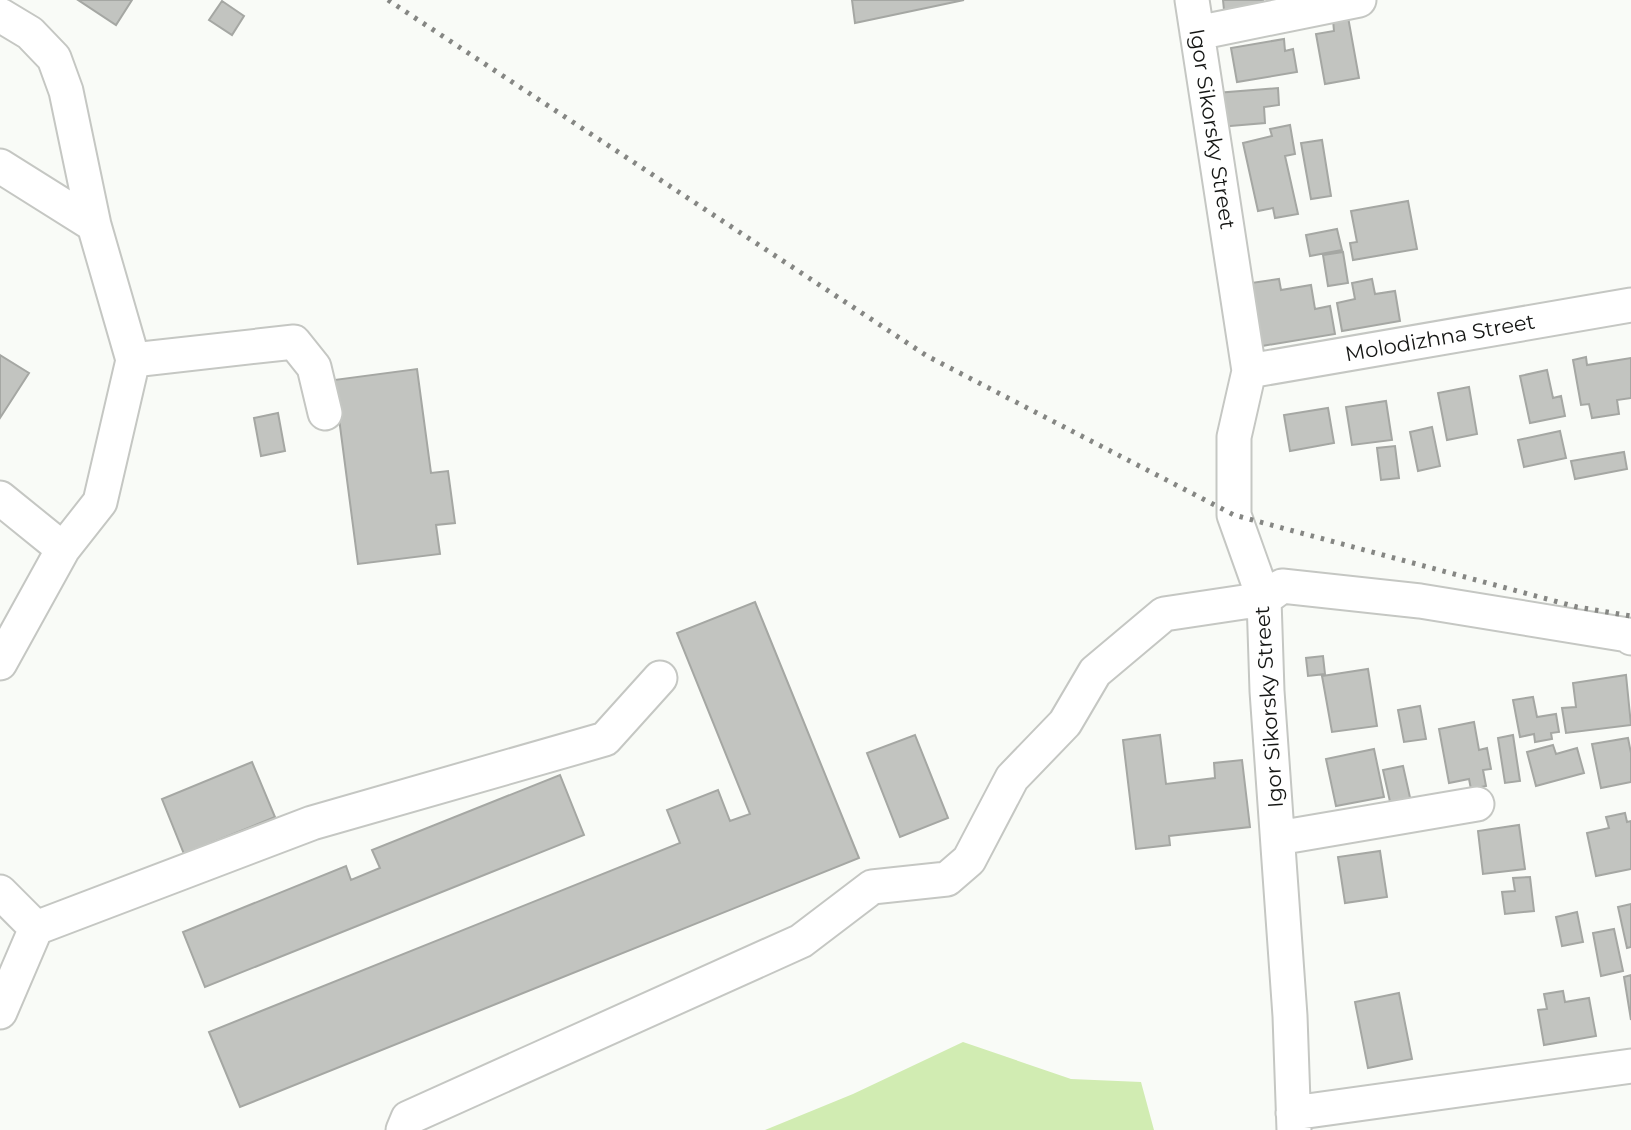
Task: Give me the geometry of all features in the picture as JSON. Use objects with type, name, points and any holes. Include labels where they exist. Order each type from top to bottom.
[{"type":"street","name":"Igor Sikorsky Street","points":[[1192,0],[1249,371],[1234,437],[1234,515],[1264,599],[1267,691],[1290,1016],[1294,1121]]},
{"type":"street","points":[[1197,33],[1359,0]]},
{"type":"street","points":[[0,15],[30,33],[54,58],[66,91],[94,225],[133,360],[100,502],[63,549],[0,663]]},
{"type":"street","points":[[0,166],[94,225]]},
{"type":"street","name":"Molodizhna Street","points":[[1249,371],[1631,305]]},
{"type":"street","points":[[133,360],[294,342],[314,367],[326,413]]},
{"type":"street","points":[[0,498],[63,549]]},
{"type":"street","points":[[403,1130],[408,1118],[801,941],[872,887],[947,879],[969,860],[1012,778],[1065,723],[1095,672],[1164,614],[1264,599],[1282,586],[1420,601],[1628,635],[1631,638]]},
{"type":"street","points":[[0,1012],[36,928],[312,823],[605,739],[660,678]]},
{"type":"street","points":[[1278,838],[1477,804]]},
{"type":"street","points":[[0,891],[36,928]]},
{"type":"street","points":[[1294,1121],[1631,1066]]},
{"type":"green space","points":[[963,1042],[1071,1079],[1141,1082],[1154,1130],[765,1130],[853,1094]]},
{"type":"building","points":[[78,0],[132,0],[116,25]]},
{"type":"building","points":[[852,0],[964,0],[855,23]]},
{"type":"building","points":[[1223,0],[1263,0],[1265,12],[1242,8],[1224,10]]},
{"type":"building","points":[[222,1],[244,16],[232,35],[209,20]]},
{"type":"building","points":[[1348,17],[1359,78],[1325,84],[1316,34],[1334,31],[1333,20]]},
{"type":"building","points":[[1284,39],[1285,51],[1293,49],[1297,72],[1237,82],[1231,48]]},
{"type":"building","points":[[1278,88],[1279,105],[1264,107],[1265,123],[1219,127],[1216,93]]},
{"type":"building","points":[[1290,125],[1295,154],[1285,156],[1298,214],[1275,218],[1273,208],[1258,211],[1243,143],[1272,136],[1270,129]]},
{"type":"building","points":[[1322,140],[1331,196],[1311,199],[1301,143]]},
{"type":"building","points":[[1408,201],[1417,249],[1353,260],[1350,243],[1357,242],[1351,211]]},
{"type":"building","points":[[1337,229],[1342,250],[1310,256],[1306,235]]},
{"type":"building","points":[[1343,252],[1348,283],[1328,286],[1323,255]]},
{"type":"building","points":[[1279,279],[1281,290],[1311,285],[1315,309],[1330,306],[1335,334],[1262,346],[1251,283]]},
{"type":"building","points":[[1372,279],[1375,294],[1395,291],[1400,321],[1342,331],[1337,303],[1355,299],[1352,283]]},
{"type":"building","points":[[0,355],[29,373],[0,418]]},
{"type":"building","points":[[1586,357],[1587,365],[1631,358],[1631,398],[1617,400],[1619,414],[1592,418],[1589,404],[1581,405],[1573,360]]},
{"type":"building","points":[[417,369],[431,473],[448,471],[455,523],[436,525],[440,554],[358,564],[334,380]]},
{"type":"building","points":[[1547,370],[1553,398],[1561,396],[1565,416],[1530,423],[1520,376]]},
{"type":"building","points":[[1469,387],[1477,434],[1447,440],[1438,393]]},
{"type":"building","points":[[1386,401],[1392,440],[1352,445],[1346,407]]},
{"type":"building","points":[[1328,408],[1334,443],[1290,451],[1284,415]]},
{"type":"building","points":[[278,413],[285,451],[261,456],[254,418]]},
{"type":"building","points":[[1432,427],[1440,466],[1418,471],[1410,432]]},
{"type":"building","points":[[1560,431],[1566,458],[1524,467],[1518,440]]},
{"type":"building","points":[[1395,446],[1399,478],[1381,480],[1377,448]]},
{"type":"building","points":[[1624,452],[1627,469],[1575,479],[1571,461]]},
{"type":"building","points":[[755,602],[859,858],[240,1107],[209,1032],[680,843],[667,810],[718,790],[730,821],[750,814],[677,633]]},
{"type":"building","points":[[1323,656],[1325,674],[1308,676],[1306,658]]},
{"type":"building","points":[[1368,669],[1377,726],[1332,732],[1322,676]]},
{"type":"building","points":[[1626,675],[1631,725],[1566,733],[1562,708],[1576,707],[1573,683]]},
{"type":"building","points":[[1533,697],[1537,717],[1556,714],[1559,732],[1551,733],[1552,739],[1535,742],[1534,734],[1520,737],[1513,700]]},
{"type":"building","points":[[1420,706],[1426,739],[1404,742],[1398,710]]},
{"type":"building","points":[[1474,722],[1479,750],[1487,748],[1491,769],[1483,770],[1486,786],[1471,789],[1469,779],[1449,783],[1439,729]]},
{"type":"building","points":[[915,735],[948,818],[900,837],[867,753]]},
{"type":"building","points":[[1160,735],[1166,784],[1215,778],[1214,763],[1242,760],[1250,827],[1169,836],[1170,845],[1136,849],[1123,740]]},
{"type":"building","points":[[1513,735],[1520,781],[1505,783],[1498,738]]},
{"type":"building","points":[[1628,738],[1631,782],[1601,788],[1592,744]]},
{"type":"building","points":[[1553,745],[1556,754],[1577,748],[1584,773],[1536,786],[1527,752]]},
{"type":"building","points":[[1374,749],[1384,797],[1336,806],[1326,759]]},
{"type":"building","points":[[252,762],[275,817],[184,854],[162,799]]},
{"type":"building","points":[[1403,766],[1411,802],[1391,806],[1383,770]]},
{"type":"building","points":[[560,775],[584,835],[205,987],[183,932],[346,866],[351,880],[380,868],[372,850]]},
{"type":"building","points":[[1625,813],[1627,822],[1631,821],[1631,869],[1596,876],[1587,833],[1609,828],[1606,817]]},
{"type":"building","points":[[1519,825],[1525,869],[1483,874],[1478,831]]},
{"type":"building","points":[[1380,851],[1387,897],[1345,903],[1338,857]]},
{"type":"building","points":[[1530,877],[1534,911],[1505,914],[1502,892],[1515,891],[1513,878]]},
{"type":"building","points":[[1631,904],[1631,947],[1627,948],[1618,907]]},
{"type":"building","points":[[1577,912],[1583,942],[1562,946],[1556,917]]},
{"type":"building","points":[[1614,929],[1623,971],[1601,976],[1593,933]]},
{"type":"building","points":[[1631,975],[1631,1020],[1624,977]]},
{"type":"building","points":[[1563,991],[1565,1002],[1589,998],[1596,1036],[1544,1045],[1538,1010],[1547,1009],[1544,994]]},
{"type":"building","points":[[1399,993],[1412,1059],[1368,1068],[1355,1002]]},
{"type":"railway","points":[[388,0],[927,356],[1234,515],[1577,607],[1631,616]]}]
